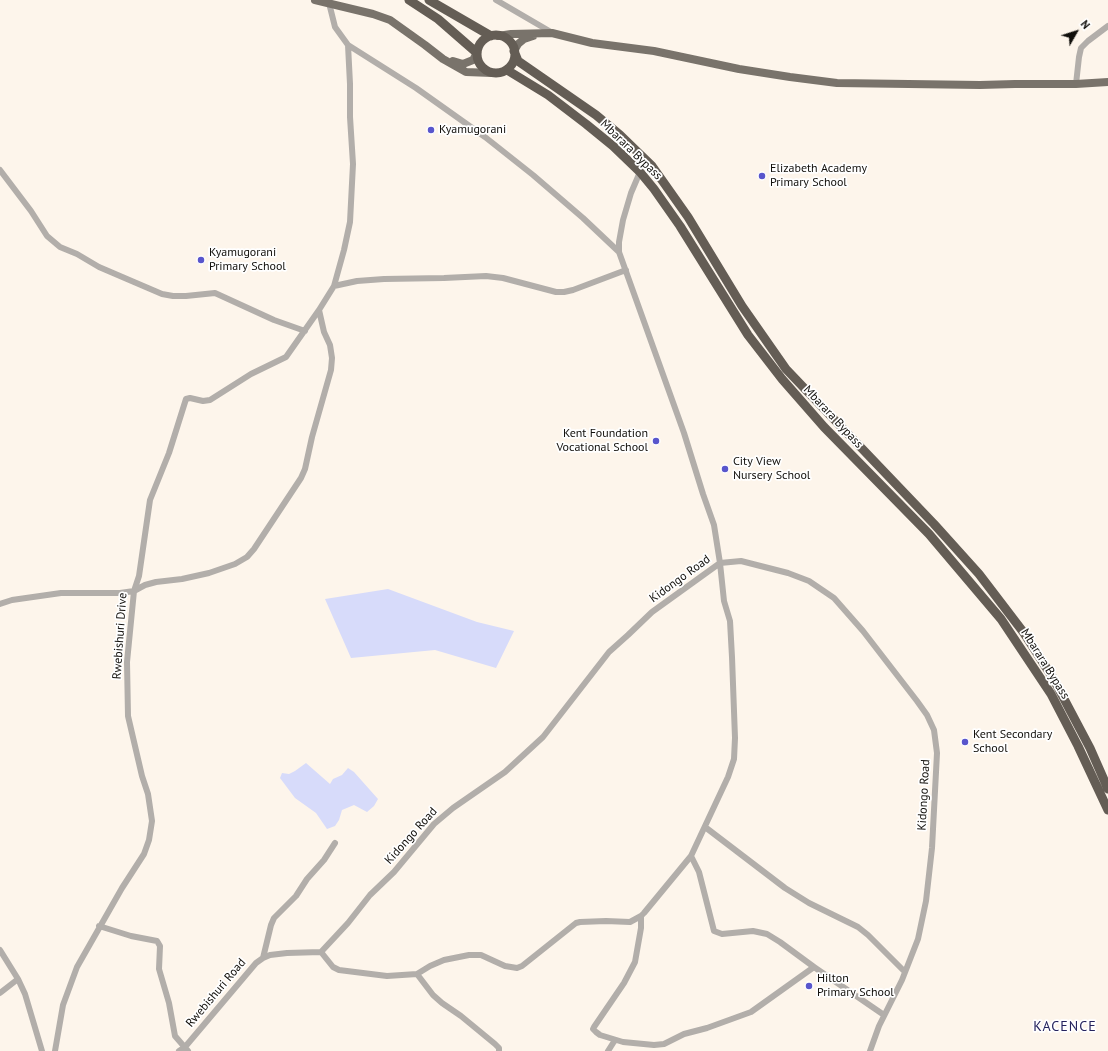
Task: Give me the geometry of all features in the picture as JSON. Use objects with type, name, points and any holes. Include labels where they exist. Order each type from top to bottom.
[{"type":"highway","points":[[408,0],[438,19],[477,53]]},
{"type":"highway","points":[[430,0],[495,36],[507,39],[514,51],[512,65],[507,70],[502,72],[492,73],[481,66],[477,53],[483,41],[495,36]]},
{"type":"highway","name":"Mbarara Bypass","points":[[514,51],[518,60],[596,115],[620,135],[652,166],[688,217],[742,306],[786,369],[978,574],[1024,632],[1053,678],[1090,748],[1108,789]]},
{"type":"highway","name":"Mbarara Bypass","points":[[507,70],[535,86],[568,109],[613,146],[654,188],[676,220],[748,335],[782,379],[824,427],[929,534],[1001,619],[1051,694],[1078,746],[1108,810]]},
{"type":"main road","points":[[315,0],[373,14],[390,20],[443,59],[466,72],[492,73]]},
{"type":"main road","points":[[495,36],[552,33],[592,43],[654,51],[739,69],[837,83],[950,85],[1076,84],[1108,82]]},
{"type":"main road","points":[[514,51],[518,44],[524,39],[539,34]]},
{"type":"main road","points":[[443,59],[463,64],[473,60],[477,53]]},
{"type":"street","points":[[496,0],[552,33]]},
{"type":"street","points":[[329,4],[335,27],[348,45],[416,88],[485,136],[583,218],[619,252]]},
{"type":"street","points":[[1076,84],[1081,48],[1108,26]]},
{"type":"street","name":"Rwebishuri Drive","points":[[55,1051],[63,1005],[77,967],[122,888],[144,854],[149,840],[152,821],[148,794],[135,750],[128,716],[127,662],[134,591],[139,576],[150,500],[169,453],[186,400],[190,398],[203,401],[210,400],[252,374],[286,358],[334,286],[350,222],[353,164],[348,45]]},
{"type":"street","points":[[0,170],[31,211],[47,236],[60,247],[77,254],[99,267],[162,294],[186,296],[214,293],[274,320],[305,331]]},
{"type":"street","points":[[321,952],[333,967],[343,971],[387,976],[417,974],[444,960],[469,955],[481,955],[505,966],[517,968],[522,966],[576,923],[606,921],[624,923],[630,922],[641,916],[691,856],[728,777],[734,759],[735,738],[730,621],[724,601],[714,525],[684,433],[619,252],[619,242],[623,220],[640,172]]},
{"type":"street","points":[[334,286],[356,281],[384,279],[486,276],[510,280],[556,292],[564,292],[626,270]]},
{"type":"street","points":[[0,604],[12,600],[61,593],[120,593],[134,591],[145,585],[156,582],[182,579],[209,573],[235,564],[247,557],[264,536],[301,478],[305,469],[312,437],[332,370],[330,345],[324,332],[319,310]]},
{"type":"street","name":"Kidongo Road","points":[[321,952],[348,923],[370,895],[394,872],[434,824],[453,808],[505,772],[543,737],[609,652],[652,612],[720,563],[741,561],[809,580],[834,598],[863,631],[917,701],[934,730],[937,753],[932,848],[926,901],[918,939],[905,972],[879,1026],[870,1051]]},
{"type":"street","points":[[704,827],[785,888],[809,903],[858,927],[905,972]]},
{"type":"street","points":[[262,958],[274,918],[296,896],[307,879],[324,860],[335,843]]},
{"type":"street","points":[[691,856],[699,872],[714,931],[722,934],[753,931],[767,934],[884,1016]]},
{"type":"street","points":[[641,916],[641,928],[635,962],[624,983],[593,1029],[596,1032],[615,1040],[654,1046],[664,1044],[684,1034],[737,1018],[751,1012],[814,967]]},
{"type":"street","points":[[100,926],[131,936],[157,941],[160,946],[159,969],[169,1003],[175,1036],[187,1049]]},
{"type":"street","points":[[0,950],[18,979],[25,994],[42,1051]]},
{"type":"street","name":"Rwebishuri Road","points":[[179,1051],[187,1049],[256,963],[262,958],[270,955],[287,953],[321,952]]},
{"type":"street","points":[[417,974],[433,995],[495,1044],[499,1048],[499,1051]]},
{"type":"street","points":[[0,993],[18,979]]},
{"type":"street","points":[[608,1051],[615,1040]]},
{"type":"shaded area","points":[[388,589],[477,622],[514,631],[496,668],[435,650],[351,658],[325,599]]},
{"type":"shaded area","points":[[306,763],[330,784],[333,779],[342,775],[348,768],[354,772],[378,799],[374,806],[367,812],[354,805],[342,810],[339,820],[335,826],[327,829],[316,813],[295,798],[280,778],[282,773],[289,774]]},
{"type":"place","name":"Kyamugorani","points":[[431,130]]},
{"type":"place","name":"Elizabeth Academy Primary School","points":[[762,176]]},
{"type":"place","name":"Kyamugorani Primary School","points":[[201,260]]},
{"type":"place","name":"Kent Foundation Vocational School","points":[[656,441]]},
{"type":"place","name":"City View Nursery School","points":[[725,469]]},
{"type":"place","name":"Kent Secondary School","points":[[965,742]]},
{"type":"place","name":"Hilton Primary School","points":[[809,986]]},
{"type":"district","name":"KACENCE","points":[[1065,1027]]}]
